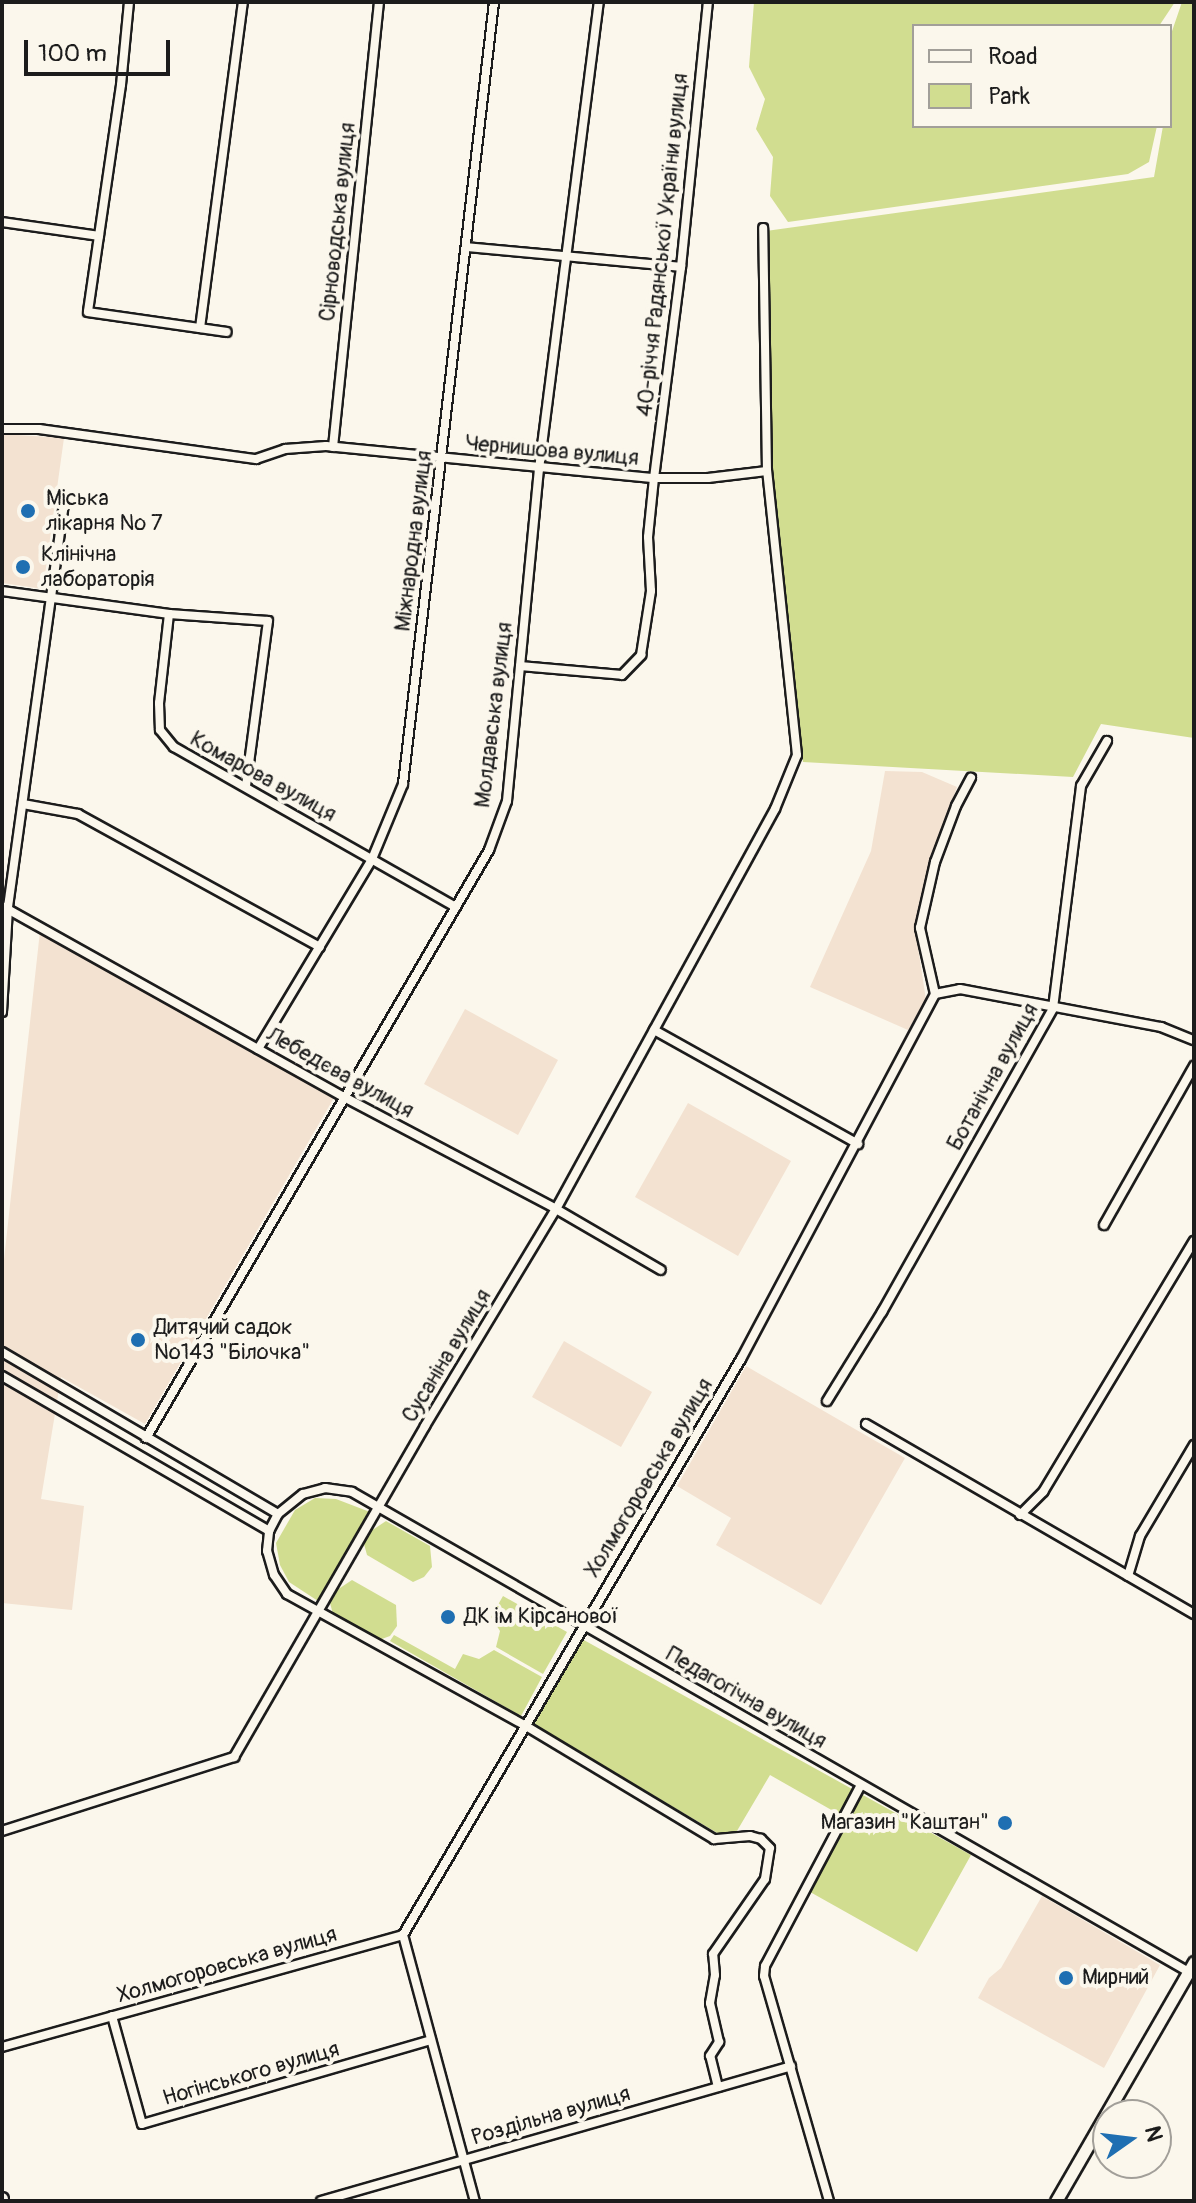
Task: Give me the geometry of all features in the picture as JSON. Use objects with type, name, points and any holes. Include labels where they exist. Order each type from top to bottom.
[{"type":"main road","points":[[1056,2201],[1192,1970]]},
{"type":"street","points":[[129,2],[121,85],[88,312],[227,332]]},
{"type":"street","points":[[200,328],[243,2]]},
{"type":"street","name":"Сірноводська вулиця","points":[[333,447],[379,2]]},
{"type":"street","name":"Міжнародна вулиця","points":[[258,1049],[372,859],[403,784],[494,2]]},
{"type":"street","name":"Молдавська вулиця","points":[[146,1438],[489,850],[507,801],[539,469],[599,2]]},
{"type":"street","name":"40-річчя Радянської України вулиця","points":[[520,666],[622,675],[641,655],[651,591],[648,537],[654,478],[681,267],[708,2]]},
{"type":"street","points":[[2,222],[99,236]]},
{"type":"street","points":[[763,228],[767,471]]},
{"type":"street","points":[[466,247],[681,267]]},
{"type":"street","name":"Чернишова вулиця","points":[[2,429],[39,429],[256,459],[285,449],[333,447],[442,460],[654,478],[708,478],[767,471]]},
{"type":"street","name":"Сусаніна вулиця","points":[[2,1831],[234,1757],[556,1209],[775,809],[797,755],[767,471]]},
{"type":"street","points":[[2,1012],[5,907],[23,804],[64,502]]},
{"type":"street","points":[[2,591],[169,614],[268,621],[246,786]]},
{"type":"street","name":"Комарова вулиця","points":[[169,614],[159,703],[160,730],[174,747],[456,907]]},
{"type":"street","name":"Ботанічна вулиця","points":[[827,1401],[882,1312],[1053,1008],[1081,786],[1107,741]]},
{"type":"street","points":[[971,778],[956,806],[935,862],[920,928],[928,976],[935,994],[960,989],[1161,1027],[1194,1040]]},
{"type":"street","points":[[23,804],[78,814],[320,947]]},
{"type":"street","name":"Лебедєва вулиця","points":[[5,907],[344,1097],[556,1209],[661,1270]]},
{"type":"street","name":"Холмогоровська вулиця","points":[[2,2047],[403,1935],[741,1359],[858,1144],[935,994]]},
{"type":"street","points":[[654,1030],[858,1144]]},
{"type":"street","points":[[1104,1225],[1194,1066]]},
{"type":"street","points":[[1020,1515],[1043,1492],[1194,1241]]},
{"type":"street","points":[[2,1352],[278,1514]]},
{"type":"street","points":[[2,1376],[269,1531],[267,1551],[274,1575],[287,1594],[318,1614],[526,1726],[714,1839],[750,1836],[761,1839],[770,1848],[765,1879],[713,1954],[715,1975],[710,2003],[719,2042],[710,2056],[718,2087]]},
{"type":"street","points":[[866,1424],[1194,1614]]},
{"type":"street","points":[[1128,1576],[1140,1536],[1194,1445]]},
{"type":"street","name":"Педагогічна вулиця","points":[[269,1531],[278,1514],[303,1494],[325,1488],[352,1492],[861,1785],[1192,1970]]},
{"type":"street","points":[[829,2201],[765,1966],[861,1785]]},
{"type":"street","points":[[403,1935],[475,2201]]},
{"type":"street","name":"Ногінського вулиця","points":[[112,2016],[142,2124],[431,2040]]},
{"type":"street","name":"Роздільна вулиця","points":[[321,2201],[791,2066]]},
{"type":"shaded area","name":"Міська лікарня № 7","points":[[2,434],[64,438],[43,589],[2,583]]},
{"type":"shaded area","points":[[885,771],[922,772],[957,787],[931,860],[915,928],[926,1000],[908,1030],[810,987],[871,851]]},
{"type":"shaded area","points":[[40,931],[335,1096],[145,1424],[61,1377],[41,1499],[84,1506],[72,1610],[2,1603],[2,1278]]},
{"type":"shaded area","points":[[465,1009],[558,1060],[518,1135],[424,1084]]},
{"type":"shaded area","points":[[688,1103],[791,1161],[738,1256],[635,1197]]},
{"type":"shaded area","points":[[564,1341],[652,1392],[621,1447],[532,1397]]},
{"type":"shaded area","points":[[746,1366],[905,1458],[821,1605],[716,1545],[731,1518],[677,1486]]},
{"type":"shaded area","points":[[1042,1896],[1160,1965],[1104,2068],[978,1998],[989,1978],[1001,1968]]},
{"type":"green space","points":[[754,2],[1175,2],[1160,24],[912,24],[912,128],[1157,128],[1149,162],[1128,174],[788,222],[770,196],[773,157],[756,129],[765,99],[749,67]]},
{"type":"green space","points":[[1182,2],[1194,2],[1194,738],[1101,724],[1073,777],[803,762],[771,482],[766,231],[1154,177],[1163,128],[1172,128],[1172,31]]},
{"type":"green space","points":[[315,1498],[336,1499],[370,1512],[318,1601],[289,1582],[280,1565],[276,1543],[295,1510]]},
{"type":"green space","points":[[386,1521],[430,1546],[432,1567],[424,1577],[413,1582],[367,1555],[364,1544],[368,1533]]},
{"type":"green space","points":[[352,1580],[396,1605],[397,1626],[390,1636],[379,1640],[333,1614],[330,1603],[334,1592]]},
{"type":"green space","points":[[503,1596],[567,1632],[543,1674],[496,1647],[500,1631],[491,1617]]},
{"type":"green space","points":[[394,1635],[455,1669],[463,1654],[479,1659],[494,1650],[542,1677],[521,1716],[390,1641]]},
{"type":"green space","points":[[582,1639],[971,1855],[917,1952],[803,1888],[842,1816],[770,1775],[731,1841],[534,1725]]},
{"type":"place","name":"Міська лікарня № 7","points":[[28,511]]},
{"type":"place","name":"Клінічна лабораторія","points":[[23,567]]},
{"type":"place","name":"Дитячий садок №143 \"Білочка\"","points":[[138,1340]]},
{"type":"place","name":"ДК ім Кірсанової","points":[[448,1617]]},
{"type":"place","name":"Магазин \"Каштан\"","points":[[1005,1823]]},
{"type":"place","name":"Мирний","points":[[1066,1978]]}]
